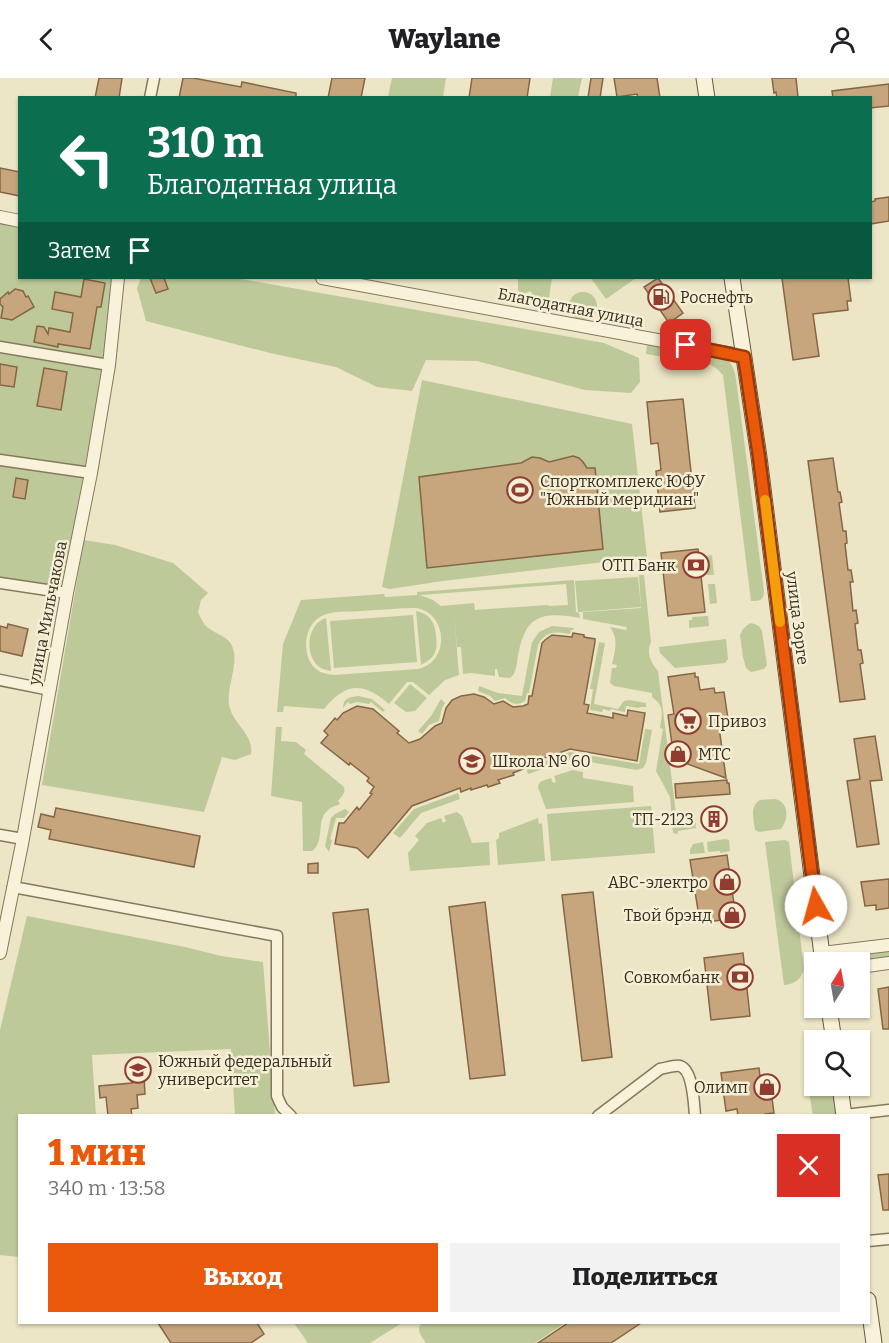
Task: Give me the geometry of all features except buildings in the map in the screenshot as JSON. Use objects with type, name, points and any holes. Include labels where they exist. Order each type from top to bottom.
[{"type":"main road","points":[[704,78],[707,96]]},
{"type":"main road","name":"улица Зорге","points":[[732,279],[759,457],[822,952]]},
{"type":"main road","points":[[841,1096],[844,1114]]},
{"type":"main road","points":[[870,1314],[874,1343]]},
{"type":"street","points":[[150,96],[154,78]]},
{"type":"street","points":[[0,217],[18,221]]},
{"type":"street","name":"улица Мильчакова","points":[[0,953],[91,473],[109,365],[118,279]]},
{"type":"street","name":"Благодатная улица","points":[[326,279],[744,357]]},
{"type":"street","points":[[0,347],[109,365]]},
{"type":"street","points":[[0,460],[91,473]]},
{"type":"street","points":[[0,583],[67,593]]},
{"type":"street","points":[[0,680],[50,690]]},
{"type":"street","points":[[0,835],[23,839]]},
{"type":"street","points":[[13,887],[277,936],[278,1096],[282,1107],[289,1114]]},
{"type":"street","points":[[853,952],[889,945]]},
{"type":"street","points":[[870,966],[889,963]]},
{"type":"street","points":[[601,1114],[660,1070],[681,1066],[687,1071],[691,1082],[695,1114]]},
{"type":"street","points":[[859,1114],[889,1110]]},
{"type":"street","points":[[870,1242],[889,1239]]},
{"type":"green space","points":[[392,78],[446,78],[443,96],[388,96]]},
{"type":"green space","points":[[553,78],[582,78],[578,96],[550,96]]},
{"type":"green space","points":[[0,223],[18,226],[18,279],[112,279],[103,368],[63,588],[0,578]]},
{"type":"green space","points":[[141,279],[241,279],[604,343],[639,358],[640,382],[631,393],[585,390],[477,361],[426,360],[412,391],[377,387],[336,367],[270,353],[146,321],[137,288]]},
{"type":"green space","points":[[518,279],[552,279],[548,304],[541,311],[533,306],[530,291],[525,294],[518,290]]},
{"type":"green space","points":[[592,279],[635,279],[606,299]]},
{"type":"green space","points":[[583,292],[593,296],[597,306],[593,316],[583,320],[573,316],[569,306],[573,296]]},
{"type":"green space","points":[[647,344],[720,356],[727,360],[733,368],[764,591],[760,600],[751,601],[723,375],[711,365],[646,354]]},
{"type":"green space","name":"Спорткомплекс ЮФУ \"Южный меридиан\"","points":[[422,380],[632,424],[647,557],[390,589],[382,587]]},
{"type":"green space","points":[[84,540],[115,545],[173,563],[208,593],[201,600],[198,612],[205,625],[226,638],[234,650],[229,704],[234,717],[249,740],[251,754],[235,760],[222,757],[204,812],[42,785]]},
{"type":"green space","points":[[712,555],[714,575],[707,575],[705,556]]},
{"type":"green space","points":[[639,575],[644,575],[651,642],[649,654],[658,671],[676,813],[694,812],[696,828],[678,831],[678,834],[673,833],[670,797],[656,771],[663,729],[660,728],[661,707],[652,697],[652,693],[614,686],[610,683],[612,668],[616,668],[617,665],[612,664],[615,641],[610,627],[626,630],[627,627],[583,619],[583,612],[641,608]]},
{"type":"green space","points":[[638,577],[641,607],[578,612],[575,581]]},
{"type":"green space","points":[[574,580],[576,612],[579,613],[580,618],[546,616],[531,624],[521,642],[515,671],[510,678],[499,677],[497,669],[495,669],[495,676],[463,674],[461,647],[457,647],[454,614],[459,675],[445,680],[429,695],[413,682],[407,682],[389,704],[371,692],[355,688],[340,694],[324,709],[284,706],[283,712],[277,712],[283,644],[301,600],[384,594],[385,597],[417,595],[417,592]],"holes":[[[566,584],[568,605],[475,610],[474,603],[441,606],[420,595]],[[417,608],[427,612],[435,619],[441,638],[436,657],[428,665],[418,669],[334,675],[325,674],[309,661],[306,647],[308,633],[315,621],[324,615]]]},
{"type":"green space","points":[[708,584],[715,584],[717,603],[710,604]]},
{"type":"green space","points":[[416,611],[431,619],[436,639],[433,656],[421,665]]},
{"type":"green space","points":[[413,615],[417,662],[334,668],[330,621]]},
{"type":"green space","points":[[708,616],[709,626],[689,628],[689,620],[692,620],[692,617]]},
{"type":"green space","points":[[326,618],[331,671],[317,665],[309,646],[315,626]]},
{"type":"green space","points":[[750,623],[760,627],[762,631],[767,665],[764,669],[751,672],[746,668],[740,635]]},
{"type":"green space","points":[[552,626],[574,628],[570,634],[551,633],[541,640],[538,645],[529,693],[525,701],[514,704],[505,698],[495,701],[478,691],[479,686],[498,693],[522,696],[532,642],[539,632]]},
{"type":"green space","points":[[726,639],[728,659],[725,663],[675,668],[660,653],[659,647]]},
{"type":"green space","points":[[599,642],[605,643],[594,704],[618,709],[624,701],[629,700],[646,703],[646,707],[626,706],[625,712],[611,709],[610,711],[603,709],[602,712],[590,710],[593,689],[590,689]]},
{"type":"green space","points":[[410,684],[427,698],[415,711],[406,712],[394,703]]},
{"type":"green space","points":[[358,696],[372,699],[385,710],[383,712],[371,702],[369,704],[357,702],[350,704],[348,702],[343,708],[346,700]]},
{"type":"green space","points":[[441,699],[445,703],[439,721],[429,725],[422,734],[418,731],[431,716]]},
{"type":"green space","points":[[276,727],[282,727],[281,741],[296,742],[306,750],[304,754],[344,787],[344,793],[338,801],[340,804],[330,808],[324,815],[318,842],[312,851],[303,851],[302,802],[271,796]]},
{"type":"green space","points":[[645,729],[652,730],[643,768],[637,770],[572,759],[528,774],[526,768],[570,752],[639,764]]},
{"type":"green space","points":[[573,770],[583,772],[583,778],[633,786],[634,802],[546,809],[538,787],[540,783],[551,778],[553,783],[556,782],[554,776]]},
{"type":"green space","points":[[458,793],[460,799],[421,813],[400,838],[393,833],[414,809]]},
{"type":"green space","points":[[775,799],[785,807],[784,825],[781,829],[759,832],[755,830],[754,806],[760,800]]},
{"type":"green space","points":[[651,806],[655,853],[551,861],[547,814]]},
{"type":"green space","points":[[345,809],[349,812],[344,818],[336,818],[329,852],[325,846],[331,818]]},
{"type":"green space","points":[[457,812],[462,816],[472,843],[489,842],[490,865],[410,871],[408,853],[419,840],[415,836],[427,823],[441,818],[443,823],[446,821],[444,816]]},
{"type":"green space","points":[[538,818],[539,824],[542,823],[545,861],[498,865],[496,840],[499,838],[499,833]]},
{"type":"green space","points":[[729,840],[730,851],[708,852],[707,842]]},
{"type":"green space","points":[[785,840],[789,842],[804,970],[801,976],[791,984],[784,985],[765,842]]},
{"type":"green space","points":[[703,842],[705,853],[690,854],[693,844]]},
{"type":"green space","points":[[27,916],[221,956],[263,962],[275,1114],[235,1114],[231,1049],[92,1055],[96,1114],[18,1114],[18,1257],[0,1255],[0,1030]]},
{"type":"green space","points":[[889,951],[889,958],[870,960],[870,953]]},
{"type":"green space","points":[[810,1096],[833,1096],[836,1114],[813,1114]]},
{"type":"green space","points":[[295,1324],[400,1324],[370,1343],[308,1343]]},
{"type":"green space","points":[[564,1324],[535,1343],[426,1343],[419,1330],[420,1325]]},
{"type":"slow traffic","points":[[765,500],[780,622]]},
{"type":"place","name":"Роснефть","points":[[661,297]]},
{"type":"place","name":"Спорткомплекс ЮФУ \"Южный меридиан\"","points":[[520,490]]},
{"type":"place","name":"ОТП Банк","points":[[696,565]]},
{"type":"place","name":"Привоз","points":[[688,721]]},
{"type":"place","name":"МТС","points":[[678,754]]},
{"type":"place","name":"Школа № 60","points":[[472,761]]},
{"type":"place","name":"ТП-2123","points":[[714,819]]},
{"type":"place","name":"АВС-электро","points":[[727,882]]},
{"type":"place","name":"Твой брэнд","points":[[732,915]]},
{"type":"place","name":"Совкомбанк","points":[[740,977]]},
{"type":"place","name":"Южный федеральный университет","points":[[138,1070]]},
{"type":"place","name":"Олимп","points":[[767,1087]]},
{"type":"route","points":[[686,345],[744,357],[759,457],[816,906]]}]
